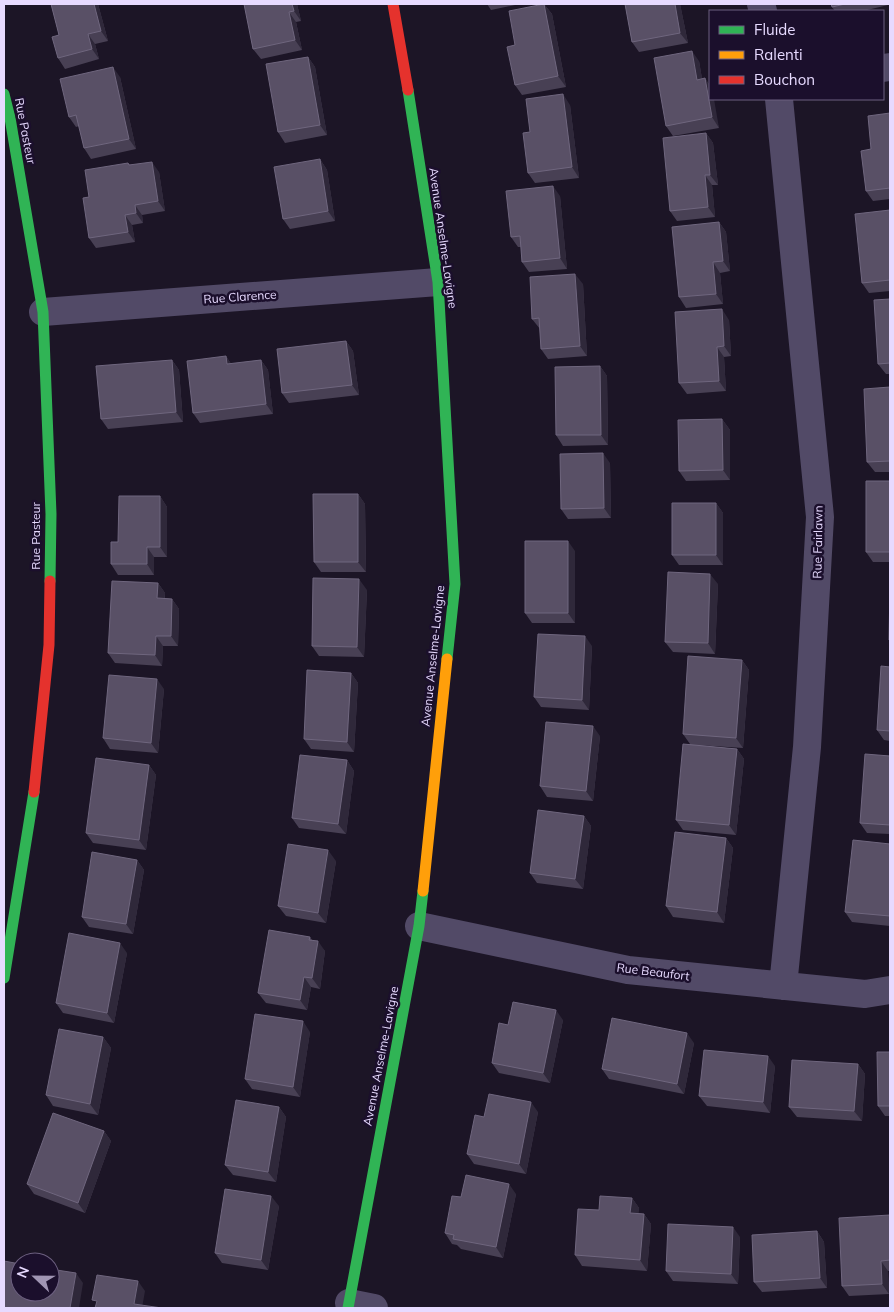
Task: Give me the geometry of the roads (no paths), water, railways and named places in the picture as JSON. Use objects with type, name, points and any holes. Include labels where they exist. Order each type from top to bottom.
[{"type":"street","name":"Avenue Anselme-Lavigne","points":[[357,1306],[419,926],[455,584],[438,282],[393,4]]},
{"type":"street","name":"Rue Pasteur","points":[[4,94],[12,128],[43,312],[50,514],[49,645],[37,774],[4,978]]},
{"type":"street","name":"Rue Fairlawn","points":[[779,100],[820,517],[808,748],[783,986]]},
{"type":"street","name":"Rue Clarence","points":[[43,312],[438,282]]},
{"type":"street","name":"Rue Beaufort","points":[[419,926],[628,970],[864,994],[890,990]]}]
